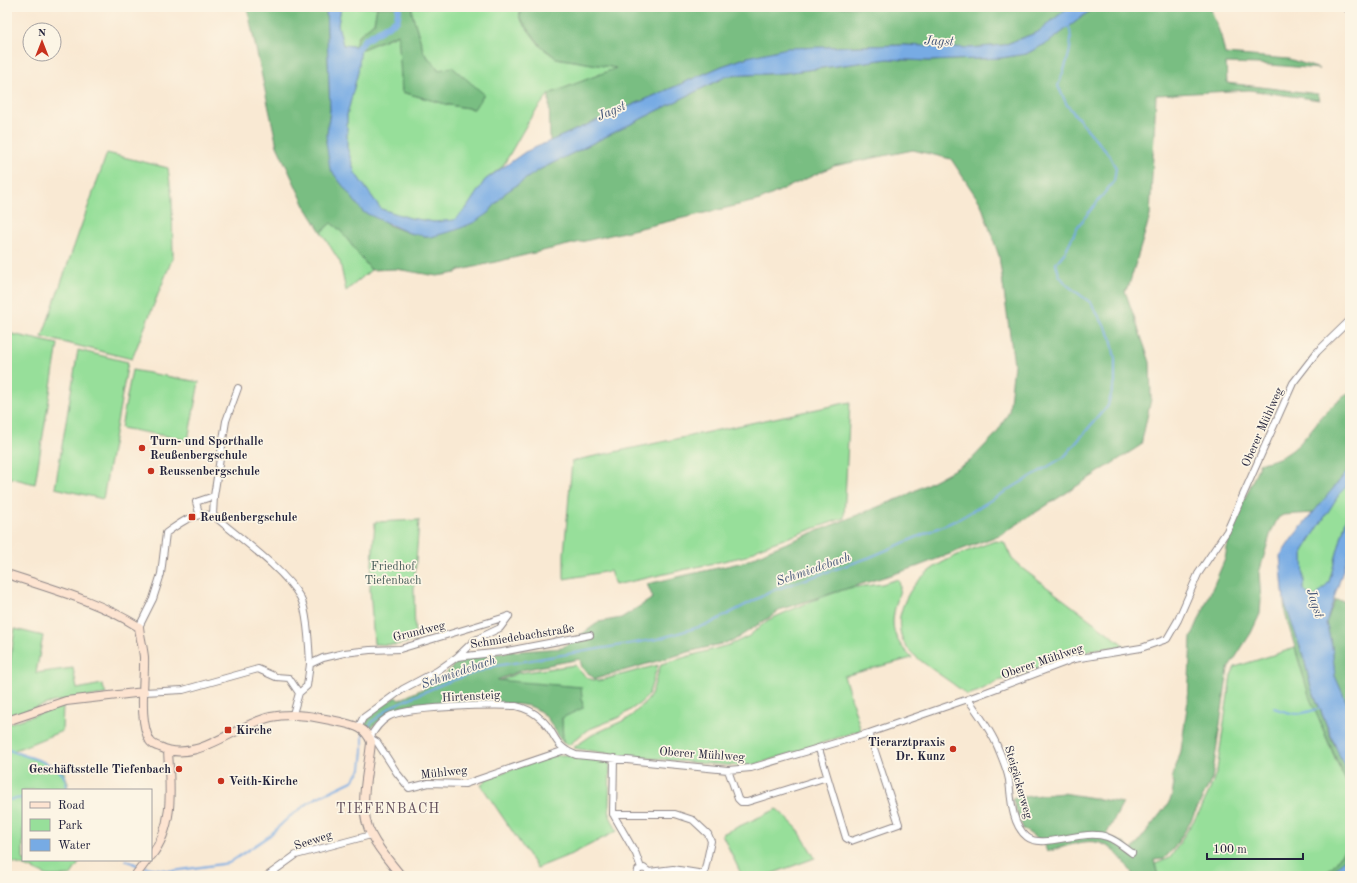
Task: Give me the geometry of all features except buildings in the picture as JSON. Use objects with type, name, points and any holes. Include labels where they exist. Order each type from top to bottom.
[{"type":"main road","points":[[7,574],[89,600],[120,615],[139,627],[144,655],[143,714],[146,732],[151,743],[168,751],[185,751],[205,746],[270,717],[293,714],[364,731],[370,754],[364,800],[365,814],[371,835],[401,876]]},
{"type":"main road","points":[[7,721],[66,701],[144,692]]},
{"type":"main road","points":[[152,854],[163,836],[169,820],[168,751]]},
{"type":"main road","points":[[136,875],[146,861]]},
{"type":"street","points":[[1345,7],[1350,11]]},
{"type":"street","name":"Oberer Mühlweg","points":[[565,750],[576,755],[728,770],[751,768],[869,733],[968,699],[1074,658],[1141,648],[1167,639],[1178,620],[1198,574],[1227,531],[1293,383],[1317,352],[1350,320]]},
{"type":"street","points":[[213,515],[214,496],[226,421],[238,388]]},
{"type":"street","points":[[199,513],[196,502],[214,496]]},
{"type":"street","points":[[139,627],[153,599],[161,574],[166,533],[181,522],[199,513],[213,515],[285,576],[301,598],[307,629],[310,664],[307,686],[299,693],[293,714]]},
{"type":"street","name":"Grundweg","points":[[310,664],[323,658],[344,653],[400,649],[509,616]]},
{"type":"street","name":"Schmiedebachstraße","points":[[364,731],[364,718],[403,689],[457,658],[475,640],[500,628],[509,616]]},
{"type":"street","name":"Schmiedebachstraße","points":[[457,658],[502,652],[590,635]]},
{"type":"street","points":[[144,692],[184,690],[258,669],[276,677],[289,678],[299,693]]},
{"type":"street","name":"Steigäckerweg","points":[[968,699],[990,730],[998,748],[1008,778],[1014,812],[1019,825],[1027,837],[1043,842],[1086,834],[1107,837],[1132,853]]},
{"type":"street","name":"Hirtensteig","points":[[364,731],[374,730],[388,717],[418,710],[516,706],[525,708],[542,719],[559,745],[565,750]]},
{"type":"street","name":"Mühlweg","points":[[364,731],[377,742],[397,773],[409,788],[429,783],[465,784],[565,750]]},
{"type":"street","points":[[819,749],[846,838],[851,841],[899,824],[869,733]]},
{"type":"street","points":[[614,758],[613,814],[636,854],[641,868]]},
{"type":"street","points":[[728,770],[738,799],[742,802],[747,802],[827,777]]},
{"type":"street","points":[[613,814],[675,814],[693,820],[708,834],[711,841],[705,875],[673,869],[649,874],[646,868],[641,868]]},
{"type":"street","name":"Seeweg","points":[[267,876],[296,855],[371,835]]},
{"type":"street","points":[[637,876],[636,873],[641,868]]},
{"type":"green space","points":[[247,7],[326,7],[330,110],[326,142],[388,225],[409,233],[431,237],[488,213],[505,193],[539,170],[727,76],[785,73],[888,59],[928,61],[1001,58],[1026,54],[1049,42],[1095,7],[1210,7],[1221,36],[1225,54],[1289,59],[1320,69],[1226,63],[1227,83],[1318,94],[1319,100],[1249,90],[1156,95],[1150,216],[1129,285],[1125,291],[1150,362],[1151,399],[1141,445],[1002,534],[916,567],[782,609],[733,641],[692,651],[595,679],[582,668],[580,659],[522,670],[497,680],[581,687],[583,708],[562,718],[563,743],[550,722],[542,713],[532,707],[522,705],[467,703],[412,707],[401,709],[388,715],[370,729],[364,724],[377,709],[396,697],[399,700],[441,680],[457,661],[507,652],[562,648],[599,622],[621,618],[653,598],[647,584],[744,562],[769,550],[903,497],[970,461],[996,434],[1009,412],[1014,364],[999,256],[981,204],[951,159],[913,150],[834,166],[760,200],[457,271],[456,273],[437,276],[396,269],[371,270],[340,230],[331,223],[321,232],[305,206],[277,146]]},
{"type":"green space","points":[[341,7],[377,7],[374,23],[358,36],[355,46],[343,45],[338,25]]},
{"type":"green space","points":[[377,7],[412,7],[412,13],[424,53],[439,70],[452,67],[484,94],[474,109],[449,105],[402,92],[398,34],[360,50],[361,47],[355,46],[358,36],[374,23]]},
{"type":"green space","points":[[412,7],[520,7],[520,19],[541,47],[556,58],[617,68],[549,94],[531,117],[503,166],[485,180],[466,209],[454,221],[434,222],[410,218],[381,209],[355,173],[347,147],[347,115],[358,72],[360,50],[399,34],[402,92],[449,105],[474,109],[424,53],[412,13]]},
{"type":"green space","points":[[520,7],[1069,7],[1038,32],[1004,45],[970,48],[904,45],[827,47],[748,57],[722,66],[550,141],[549,94],[616,68],[556,58],[541,46],[520,18]]},
{"type":"green space","points":[[107,153],[168,168],[172,198],[173,257],[132,359],[42,337]]},
{"type":"green space","points":[[331,223],[340,230],[371,270],[346,291],[340,262],[321,232]]},
{"type":"green space","points":[[7,333],[58,344],[35,484],[7,477]]},
{"type":"green space","points":[[78,350],[128,362],[103,499],[55,488]]},
{"type":"green space","points":[[132,370],[199,382],[188,440],[121,428]]},
{"type":"green space","points":[[1350,392],[1350,468],[1313,513],[1283,515],[1278,518],[1271,532],[1259,573],[1261,599],[1260,614],[1251,633],[1228,669],[1212,779],[1188,826],[1174,848],[1164,859],[1154,860],[1158,876],[1132,876],[1132,873],[1113,850],[1104,844],[1095,842],[1074,844],[1047,852],[1044,843],[1023,829],[1012,798],[1063,793],[1123,803],[1106,835],[1125,844],[1132,850],[1168,804],[1172,796],[1174,783],[1172,778],[1181,751],[1188,700],[1191,638],[1225,559],[1229,537],[1260,463],[1273,460],[1293,449],[1301,442],[1333,405]]},
{"type":"green space","points":[[850,402],[844,518],[761,547],[746,556],[615,585],[610,571],[564,579],[564,554],[572,461]]},
{"type":"green space","points":[[1350,483],[1350,506],[1329,582],[1313,600],[1304,590],[1303,551],[1340,493]]},
{"type":"green space","name":"Friedhof Tiefenbach","points":[[419,520],[414,589],[415,641],[395,645],[374,644],[370,589],[375,522]]},
{"type":"green space","points":[[995,541],[1004,542],[1012,559],[1023,569],[1125,646],[1096,649],[1010,679],[999,681],[967,695],[920,660],[905,645],[899,620],[906,600],[914,586],[924,575],[936,566],[964,552]]},
{"type":"green space","points":[[898,579],[900,587],[893,618],[894,632],[901,645],[912,658],[844,676],[861,730],[753,765],[740,766],[617,755],[573,748],[592,735],[629,718],[647,701],[651,695],[661,664],[732,644],[749,636],[768,620],[814,600],[848,588],[882,584]]},
{"type":"green space","points":[[1335,600],[1350,602],[1350,710],[1335,676],[1332,646],[1326,623]]},
{"type":"green space","points":[[1284,601],[1304,658],[1311,687],[1331,738],[1344,763],[1350,785],[1347,784],[1310,699],[1285,613]]},
{"type":"green space","points":[[15,629],[43,636],[36,673],[73,668],[77,689],[102,684],[106,694],[53,702],[7,717],[7,683]]},
{"type":"green space","points":[[1295,648],[1325,734],[1347,784],[1350,785],[1350,842],[1334,865],[1322,876],[1158,876],[1155,864],[1170,858],[1201,809],[1211,787],[1217,770],[1231,675],[1235,667]]},
{"type":"green space","points":[[575,665],[585,676],[598,681],[658,665],[648,696],[620,717],[587,730],[569,745],[563,743],[562,718],[580,687],[499,681],[518,673]]},
{"type":"green space","points":[[63,706],[62,731],[13,751],[45,762],[64,772],[68,783],[67,789],[22,789],[22,861],[77,861],[79,863],[70,876],[48,876],[28,867],[7,861],[7,724]]},
{"type":"green space","points":[[557,755],[569,755],[610,762],[609,807],[610,816],[617,831],[574,853],[537,868],[481,785],[485,782],[485,778]]},
{"type":"green space","points":[[777,809],[797,828],[815,858],[765,876],[742,876],[722,834]]},
{"type":"green space","points":[[1350,842],[1350,853],[1341,864],[1330,874],[1322,876],[1334,865]]},
{"type":"water","points":[[326,7],[341,7],[338,25],[343,45],[361,47],[358,72],[347,115],[347,147],[355,173],[381,209],[410,218],[434,222],[454,220],[466,209],[485,180],[525,152],[722,66],[748,57],[787,48],[904,45],[970,48],[1004,45],[1038,32],[1069,7],[1095,7],[1049,42],[1026,54],[1001,58],[928,61],[888,59],[785,73],[727,76],[539,170],[505,193],[488,213],[475,222],[456,230],[431,237],[409,233],[363,212],[330,169],[326,142],[330,110]]},
{"type":"water","name":"Jagst","points":[[1350,468],[1350,483],[1340,493],[1303,551],[1304,590],[1313,600],[1329,582],[1350,506],[1350,549],[1326,623],[1332,646],[1335,676],[1350,710],[1350,781],[1311,687],[1304,658],[1284,601],[1280,556],[1293,537]]},
{"type":"water","points":[[1350,853],[1350,876],[1326,876],[1337,867]]},
{"type":"waterway","points":[[353,54],[365,40],[397,20],[399,7]]},
{"type":"waterway","name":"Schmiedebach","points":[[365,731],[372,722],[392,706],[445,683],[495,666],[658,639],[709,624],[774,590],[868,558],[959,519],[1064,457],[1108,405],[1115,382],[1115,359],[1111,337],[1091,303],[1067,285],[1059,275],[1056,263],[1065,252],[1078,226],[1114,181],[1116,168],[1109,155],[1067,105],[1058,86],[1070,49],[1071,34],[1069,26]]},
{"type":"waterway","points":[[1274,708],[1298,714],[1321,708]]},
{"type":"waterway","name":"Schmiedebach","points":[[145,867],[173,871],[229,863],[269,836],[289,817],[314,799],[352,781],[361,769],[363,734]]},
{"type":"waterway","points":[[7,749],[46,763],[55,768],[62,773],[66,781],[66,789]]},
{"type":"waterway","name":"Schmiedebach","points":[[7,800],[22,798]]},
{"type":"waterway","name":"Schmiedebach","points":[[128,861],[139,866]]},
{"type":"place","name":"Turn- und Sporthalle Reußenbergschule","points":[[142,448]]},
{"type":"place","name":"Reussenbergschule","points":[[151,471]]},
{"type":"place","name":"Reußenbergschule","points":[[192,517]]},
{"type":"place","name":"Kirche","points":[[228,730]]},
{"type":"place","name":"Tierarztpraxis Dr. Kunz","points":[[953,749]]},
{"type":"place","name":"Geschäftsstelle Tiefenbach","points":[[179,769]]},
{"type":"place","name":"Veith-Kirche","points":[[221,781]]},
{"type":"district","name":"TIEFENBACH","points":[[388,808]]}]
